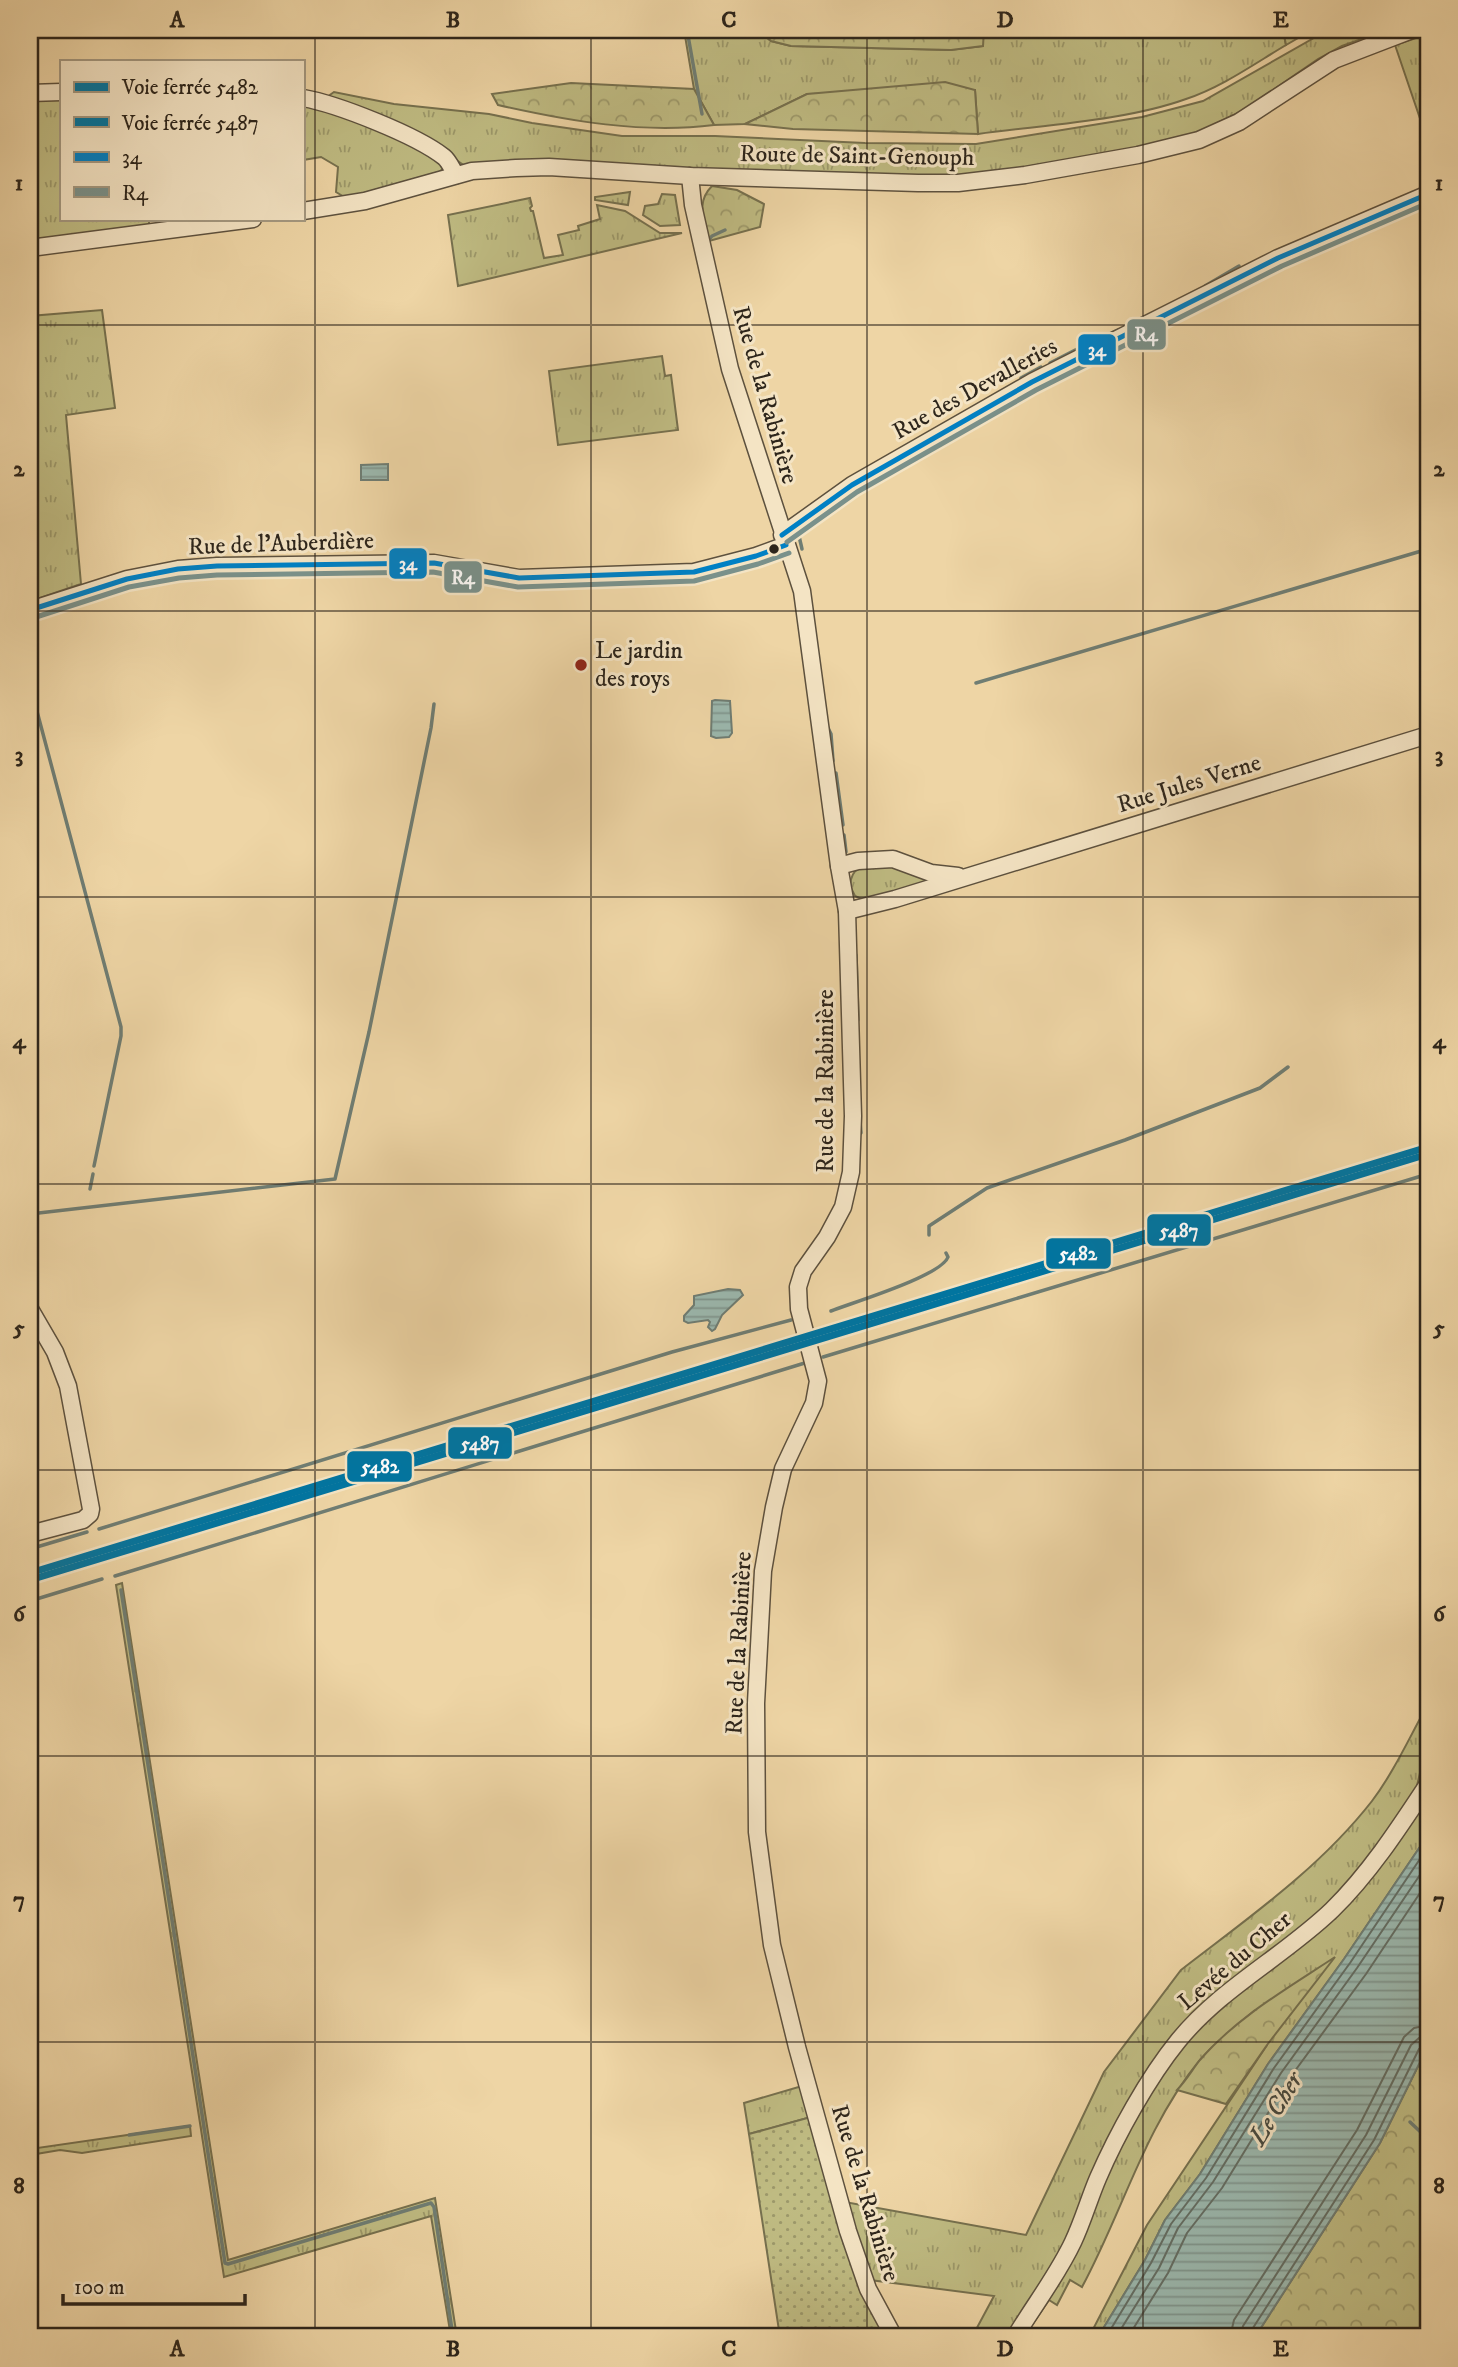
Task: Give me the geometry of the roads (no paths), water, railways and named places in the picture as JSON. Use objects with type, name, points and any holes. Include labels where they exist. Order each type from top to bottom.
[{"type":"street","name":"Route de Saint-Genouph","points":[[304,211],[365,201],[456,175],[490,169],[549,167],[690,177],[958,183],[1025,175],[1138,155],[1199,140],[1239,122],[1334,60],[1412,30]]},
{"type":"street","points":[[30,93],[60,92]]},
{"type":"street","points":[[304,98],[320,101],[425,146],[448,161],[456,175]]},
{"type":"street","name":"Rue de la Rabinière","points":[[690,177],[693,205],[730,369],[802,591],[847,911],[853,1116],[851,1172],[843,1207],[827,1237],[803,1271],[798,1287],[799,1309],[818,1381],[814,1403],[783,1469],[767,1539],[757,1650],[756,1802],[763,1888],[779,1976],[848,2231],[869,2289],[894,2337]]},
{"type":"street","name":"Rue des Devalleries","points":[[784,540],[852,485],[1032,382],[1278,258],[1428,194]]},
{"type":"street","points":[[30,248],[245,220]]},
{"type":"street","name":"Rue de l'Auberdière","points":[[30,610],[127,579],[178,569],[434,563],[519,579],[694,572],[756,556],[784,540]]},
{"type":"street","name":"Rue Jules Verne","points":[[847,911],[895,899],[1428,735]]},
{"type":"street","name":"Rue Jules Verne","points":[[839,866],[858,861],[893,859],[931,873],[964,877]]},
{"type":"street","points":[[30,1309],[55,1352],[68,1386],[91,1508],[90,1514],[83,1520],[30,1534]]},
{"type":"street","name":"Levée du Cher","points":[[1015,2337],[1065,2258],[1099,2176],[1119,2137],[1149,2083],[1176,2043],[1215,2002],[1332,1910],[1381,1851],[1428,1784]]},
{"type":"water","points":[[790,30],[981,30],[840,34]]},
{"type":"water","points":[[388,464],[388,480],[361,480],[361,465]]},
{"type":"water","points":[[712,701],[730,701],[732,733],[729,737],[711,736]]},
{"type":"water","points":[[728,1289],[740,1290],[743,1295],[722,1315],[715,1329],[712,1331],[708,1327],[708,1320],[688,1323],[684,1321],[684,1316],[694,1305],[694,1296]]},
{"type":"water","name":"Le Cher","points":[[1428,1835],[1428,2046],[1380,2143],[1255,2337],[1098,2337],[1145,2260],[1165,2220],[1200,2174],[1268,2064],[1344,1959]]},
{"type":"waterway","points":[[687,30],[702,114]]},
{"type":"waterway","points":[[707,242],[712,236],[725,230]]},
{"type":"waterway","points":[[1205,286],[1239,266]]},
{"type":"waterway","points":[[1100,338],[1118,330]]},
{"type":"waterway","points":[[1050,363],[1085,345]]},
{"type":"waterway","points":[[1021,378],[1041,367]]},
{"type":"waterway","points":[[799,536],[802,549]]},
{"type":"waterway","points":[[976,683],[1428,549]]},
{"type":"waterway","points":[[30,685],[121,1027],[94,1166]]},
{"type":"waterway","points":[[30,1214],[335,1179],[369,1032],[434,704]]},
{"type":"waterway","points":[[827,726],[831,734],[833,761]]},
{"type":"waterway","points":[[836,773],[843,825]]},
{"type":"waterway","points":[[844,835],[846,852]]},
{"type":"waterway","points":[[856,955],[858,1020]]},
{"type":"waterway","points":[[929,1235],[929,1226],[987,1188],[1125,1140],[1260,1088],[1288,1067]]},
{"type":"waterway","points":[[860,1122],[861,1133]]},
{"type":"waterway","points":[[90,1189],[93,1174]]},
{"type":"waterway","points":[[823,1357],[1428,1174]]},
{"type":"waterway","points":[[831,1311],[896,1288],[930,1272],[948,1257],[946,1253]]},
{"type":"waterway","points":[[99,1529],[672,1352],[791,1320]]},
{"type":"waterway","points":[[115,1576],[808,1362]]},
{"type":"waterway","points":[[30,1549],[87,1532]]},
{"type":"waterway","points":[[30,1601],[102,1579]]},
{"type":"waterway","points":[[121,1590],[225,2263],[431,2203],[434,2207],[453,2337]]},
{"type":"waterway","points":[[1410,2122],[1428,2139]]},
{"type":"waterway","points":[[129,2135],[190,2126]]},
{"type":"rail line","name":"5482","points":[[30,1573],[1428,1147]]},
{"type":"rail line","name":"5487","points":[[30,1580],[1428,1154]]},
{"type":"place","name":"Le jardin des roys","points":[[581,665]]}]
